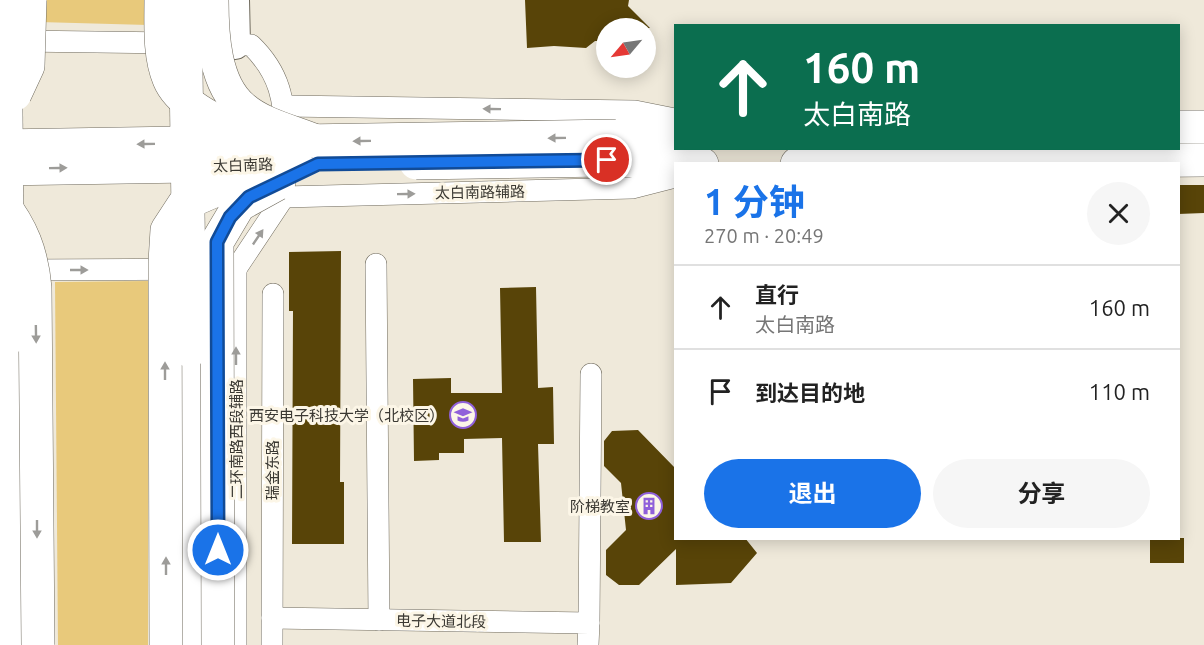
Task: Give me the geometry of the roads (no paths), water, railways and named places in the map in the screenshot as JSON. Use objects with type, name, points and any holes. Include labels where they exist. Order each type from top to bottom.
[{"type":"main road","points":[[5,0],[8,339],[17,645]]},
{"type":"main road","points":[[0,110],[17,92],[28,66],[30,0]]},
{"type":"main road","points":[[161,0],[163,57],[170,81],[193,106],[212,118],[233,129],[270,142]]},
{"type":"main road","points":[[185,0],[189,645]]},
{"type":"main road","points":[[212,0],[214,50],[229,88],[242,108],[311,157]]},
{"type":"main road","points":[[1180,127],[1204,127]]},
{"type":"main road","name":"太白南路","points":[[0,169],[612,148],[674,134]]},
{"type":"main road","name":"太白南路","points":[[0,146],[270,142],[311,157]]},
{"type":"main road","name":"太白南路","points":[[612,148],[691,162]]},
{"type":"main road","points":[[166,645],[165,261],[167,231],[184,204],[201,195],[311,157]]},
{"type":"main road","points":[[218,645],[217,242],[230,217],[249,197],[311,157]]},
{"type":"main road","points":[[1000,162],[1204,160]]},
{"type":"main road","points":[[0,200],[14,218],[27,244],[33,270],[38,645]]},
{"type":"main road","points":[[17,645],[38,591]]},
{"type":"main road","points":[[166,608],[189,645]]},
{"type":"street","points":[[234,0],[235,44]]},
{"type":"street","points":[[0,40],[251,45],[266,59],[285,106],[285,197],[236,269],[0,270]]},
{"type":"street","points":[[285,106],[635,111],[674,120]]},
{"type":"street","name":"太白南路辅路","points":[[285,197],[632,188],[674,177]]},
{"type":"street","points":[[376,264],[379,620]]},
{"type":"street","name":"二环南路西段辅路","points":[[236,269],[236,645]]},
{"type":"street","name":"瑞金东路","points":[[272,645],[273,294]]},
{"type":"street","points":[[588,645],[591,374]]},
{"type":"street","name":"电子大道北段","points":[[272,618],[589,623]]},
{"type":"place","name":"西安电子科技大学（北校区）","points":[[463,415]]},
{"type":"place","name":"阶梯教室","points":[[649,506]]}]
